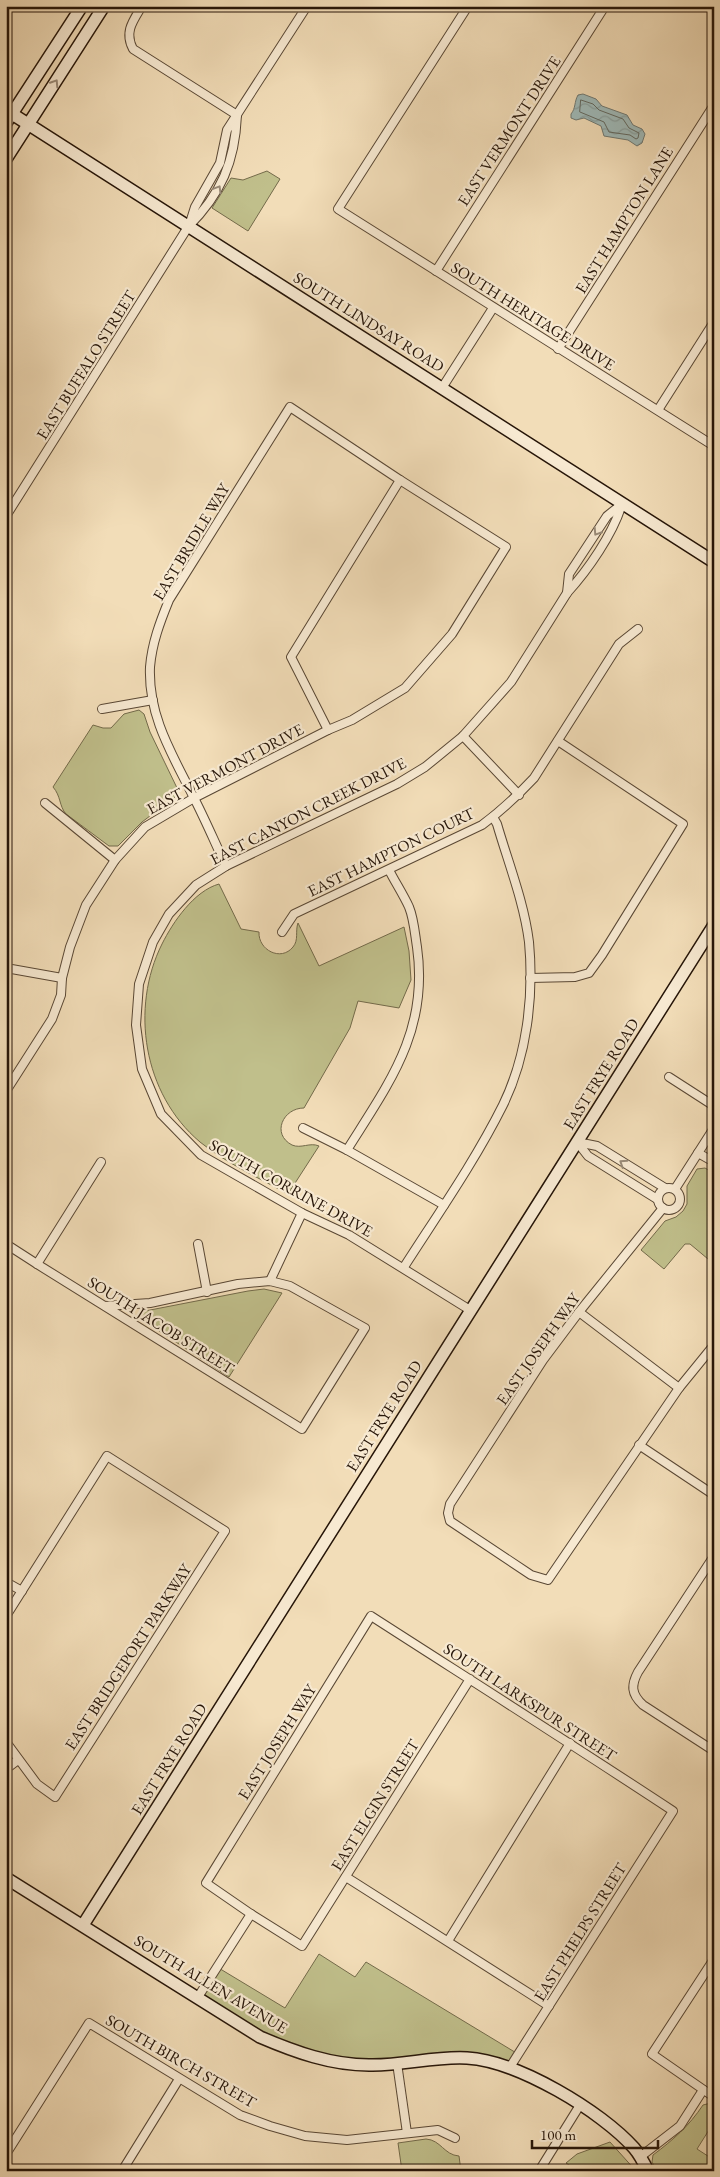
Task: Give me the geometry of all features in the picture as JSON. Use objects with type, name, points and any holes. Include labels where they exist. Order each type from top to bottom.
[{"type":"street","points":[[8,115],[82,6]]},
{"type":"street","points":[[6,159],[104,6]]},
{"type":"street","points":[[142,6],[129,28],[128,40],[133,49],[238,115]]},
{"type":"street","name":"EAST BUFFALO STREET","points":[[6,516],[188,228],[195,207],[220,163],[227,130],[307,6]]},
{"type":"street","name":"SOUTH HERITAGE DRIVE","points":[[468,6],[338,210],[714,446]]},
{"type":"street","name":"EAST VERMONT DRIVE","points":[[436,271],[605,6]]},
{"type":"street","name":"EAST HAMPTON LANE","points":[[558,349],[714,105]]},
{"type":"street","name":"SOUTH LINDSAY ROAD","points":[[8,115],[28,124],[188,228],[714,562]]},
{"type":"street","points":[[442,388],[492,308]]},
{"type":"street","points":[[658,410],[714,322]]},
{"type":"street","name":"EAST BRIDLE WAY","points":[[226,866],[162,735],[153,700],[150,668],[155,635],[169,600],[290,407],[400,480]]},
{"type":"street","points":[[328,730],[291,657],[400,480]]},
{"type":"street","name":"EAST VERMONT DRIVE","points":[[6,1091],[52,1019],[61,996],[62,978],[70,947],[86,905],[115,860],[144,827],[194,798],[328,730],[352,720],[405,688],[452,634],[506,547],[400,480]]},
{"type":"street","name":"EAST CANYON CREEK DRIVE","points":[[136,1025],[139,984],[153,942],[169,914],[196,886],[226,866],[398,784],[425,767],[463,736],[511,682],[566,593],[570,574],[607,516],[622,504]]},
{"type":"street","name":"EAST HAMPTON COURT","points":[[282,932],[294,914],[482,825],[493,817],[534,778],[620,644],[638,629]]},
{"type":"street","points":[[102,709],[153,700]]},
{"type":"street","points":[[463,736],[518,795]]},
{"type":"street","points":[[530,978],[575,977],[589,973],[683,824],[558,740]]},
{"type":"street","points":[[45,802],[115,860]]},
{"type":"street","points":[[404,1267],[503,1104],[518,1063],[529,1014],[530,978],[524,914],[497,824],[493,817]]},
{"type":"street","points":[[347,1150],[393,1078],[408,1044],[417,1008],[420,970],[416,942],[409,908],[389,870]]},
{"type":"street","name":"EAST FRYE ROAD","points":[[84,1925],[714,925]]},
{"type":"street","points":[[6,968],[62,978]]},
{"type":"street","name":"SOUTH CORRINE DRIVE","points":[[136,1025],[142,1069],[162,1114],[200,1155],[302,1213],[349,1234],[470,1310]]},
{"type":"street","points":[[669,1077],[714,1106]]},
{"type":"street","points":[[303,1128],[347,1150],[444,1204]]},
{"type":"street","name":"EAST JOSEPH WAY","points":[[639,1445],[548,1580],[531,1574],[450,1521],[448,1513],[450,1504],[543,1360],[663,1208],[669,1210],[678,1206],[680,1197],[675,1189],[714,1128]]},
{"type":"street","points":[[578,1142],[597,1146],[664,1188],[675,1189]]},
{"type":"street","points":[[578,1142],[588,1156],[657,1199],[663,1208]]},
{"type":"street","points":[[698,1153],[714,1162]]},
{"type":"street","points":[[37,1264],[101,1162]]},
{"type":"street","points":[[657,1199],[659,1192],[664,1188]]},
{"type":"street","points":[[105,1306],[150,1302],[208,1292],[238,1284],[270,1280],[302,1213]]},
{"type":"street","name":"SOUTH JACOB STREET","points":[[6,1244],[302,1429],[365,1328],[290,1286],[270,1280]]},
{"type":"street","points":[[198,1244],[208,1292]]},
{"type":"street","points":[[579,1312],[679,1388]]},
{"type":"street","points":[[714,1345],[679,1388],[639,1445],[714,1495]]},
{"type":"street","name":"EAST BRIDGEPORT PARKWAY","points":[[18,1760],[37,1784],[55,1797],[225,1531],[107,1456],[22,1591]]},
{"type":"street","points":[[714,1556],[633,1682],[636,1698],[643,1705],[714,1751]]},
{"type":"street","points":[[6,1582],[22,1591],[6,1616]]},
{"type":"street","name":"EAST JOSEPH WAY","points":[[251,1914],[206,1882],[371,1616]]},
{"type":"street","name":"SOUTH LARKSPUR STREET","points":[[371,1616],[673,1811]]},
{"type":"street","name":"EAST ELGIN STREET","points":[[251,1914],[302,1946],[470,1679]]},
{"type":"street","points":[[6,1742],[18,1760],[6,1769]]},
{"type":"street","points":[[448,1941],[570,1744]]},
{"type":"street","name":"EAST PHELPS STREET","points":[[510,2067],[673,1811]]},
{"type":"street","points":[[346,1877],[549,2006]]},
{"type":"street","name":"SOUTH ALLEN AVENUE","points":[[6,1878],[84,1925],[260,2037],[295,2052],[327,2061],[361,2065],[468,2058],[510,2067],[536,2079],[615,2129],[635,2150],[648,2171]]},
{"type":"street","points":[[198,1997],[251,1914]]},
{"type":"street","points":[[714,1959],[652,2054],[714,2097]]},
{"type":"street","name":"SOUTH BIRCH STREET","points":[[6,2154],[89,2023],[240,2115],[270,2126],[304,2136],[347,2140],[438,2130],[456,2138]]},
{"type":"street","points":[[397,2063],[407,2133]]},
{"type":"street","points":[[123,2171],[179,2078]]},
{"type":"street","points":[[640,2157],[680,2126],[703,2090]]},
{"type":"street","points":[[539,2171],[580,2106]]},
{"type":"shaded area","points":[[267,171],[280,179],[248,231],[212,208],[231,178],[243,180]]},
{"type":"shaded area","points":[[139,710],[144,714],[150,732],[178,790],[175,797],[142,822],[118,846],[109,846],[66,814],[53,787],[93,725],[111,728],[124,714]]},
{"type":"shaded area","points":[[219,884],[241,929],[259,932],[262,944],[266,949],[282,954],[295,944],[298,923],[319,966],[404,927],[409,951],[411,980],[399,1008],[358,1001],[350,1028],[304,1108],[290,1112],[282,1122],[282,1135],[292,1145],[319,1146],[288,1194],[221,1157],[200,1142],[181,1122],[166,1100],[154,1075],[148,1049],[145,1022],[146,995],[152,969],[162,944],[185,908],[201,893]]},
{"type":"shaded area","points":[[705,1168],[714,1173],[714,1264],[690,1244],[685,1244],[664,1269],[641,1250],[665,1221],[676,1217],[683,1211],[687,1204],[687,1186],[697,1169]]},
{"type":"shaded area","points":[[264,1289],[282,1293],[229,1377],[141,1319],[141,1315],[145,1311]]},
{"type":"shaded area","points":[[319,1954],[355,1977],[366,1962],[518,2054],[510,2067],[491,2062],[369,2065],[295,2052],[198,1997],[217,1967],[285,2008]]},
{"type":"shaded area","points":[[711,2103],[714,2105],[714,2122],[697,2149],[714,2160],[714,2171],[657,2171],[652,2162],[653,2155],[692,2120],[703,2105]]},
{"type":"shaded area","points":[[426,2139],[459,2156],[461,2171],[402,2171],[398,2143]]},
{"type":"shaded area","points":[[610,2142],[636,2171],[578,2171],[566,2163],[577,2154]]},
{"type":"water","points":[[583,94],[596,99],[602,106],[627,115],[633,125],[642,129],[645,134],[642,143],[637,146],[628,140],[604,136],[601,126],[584,118],[576,120],[571,118],[578,95]]}]
